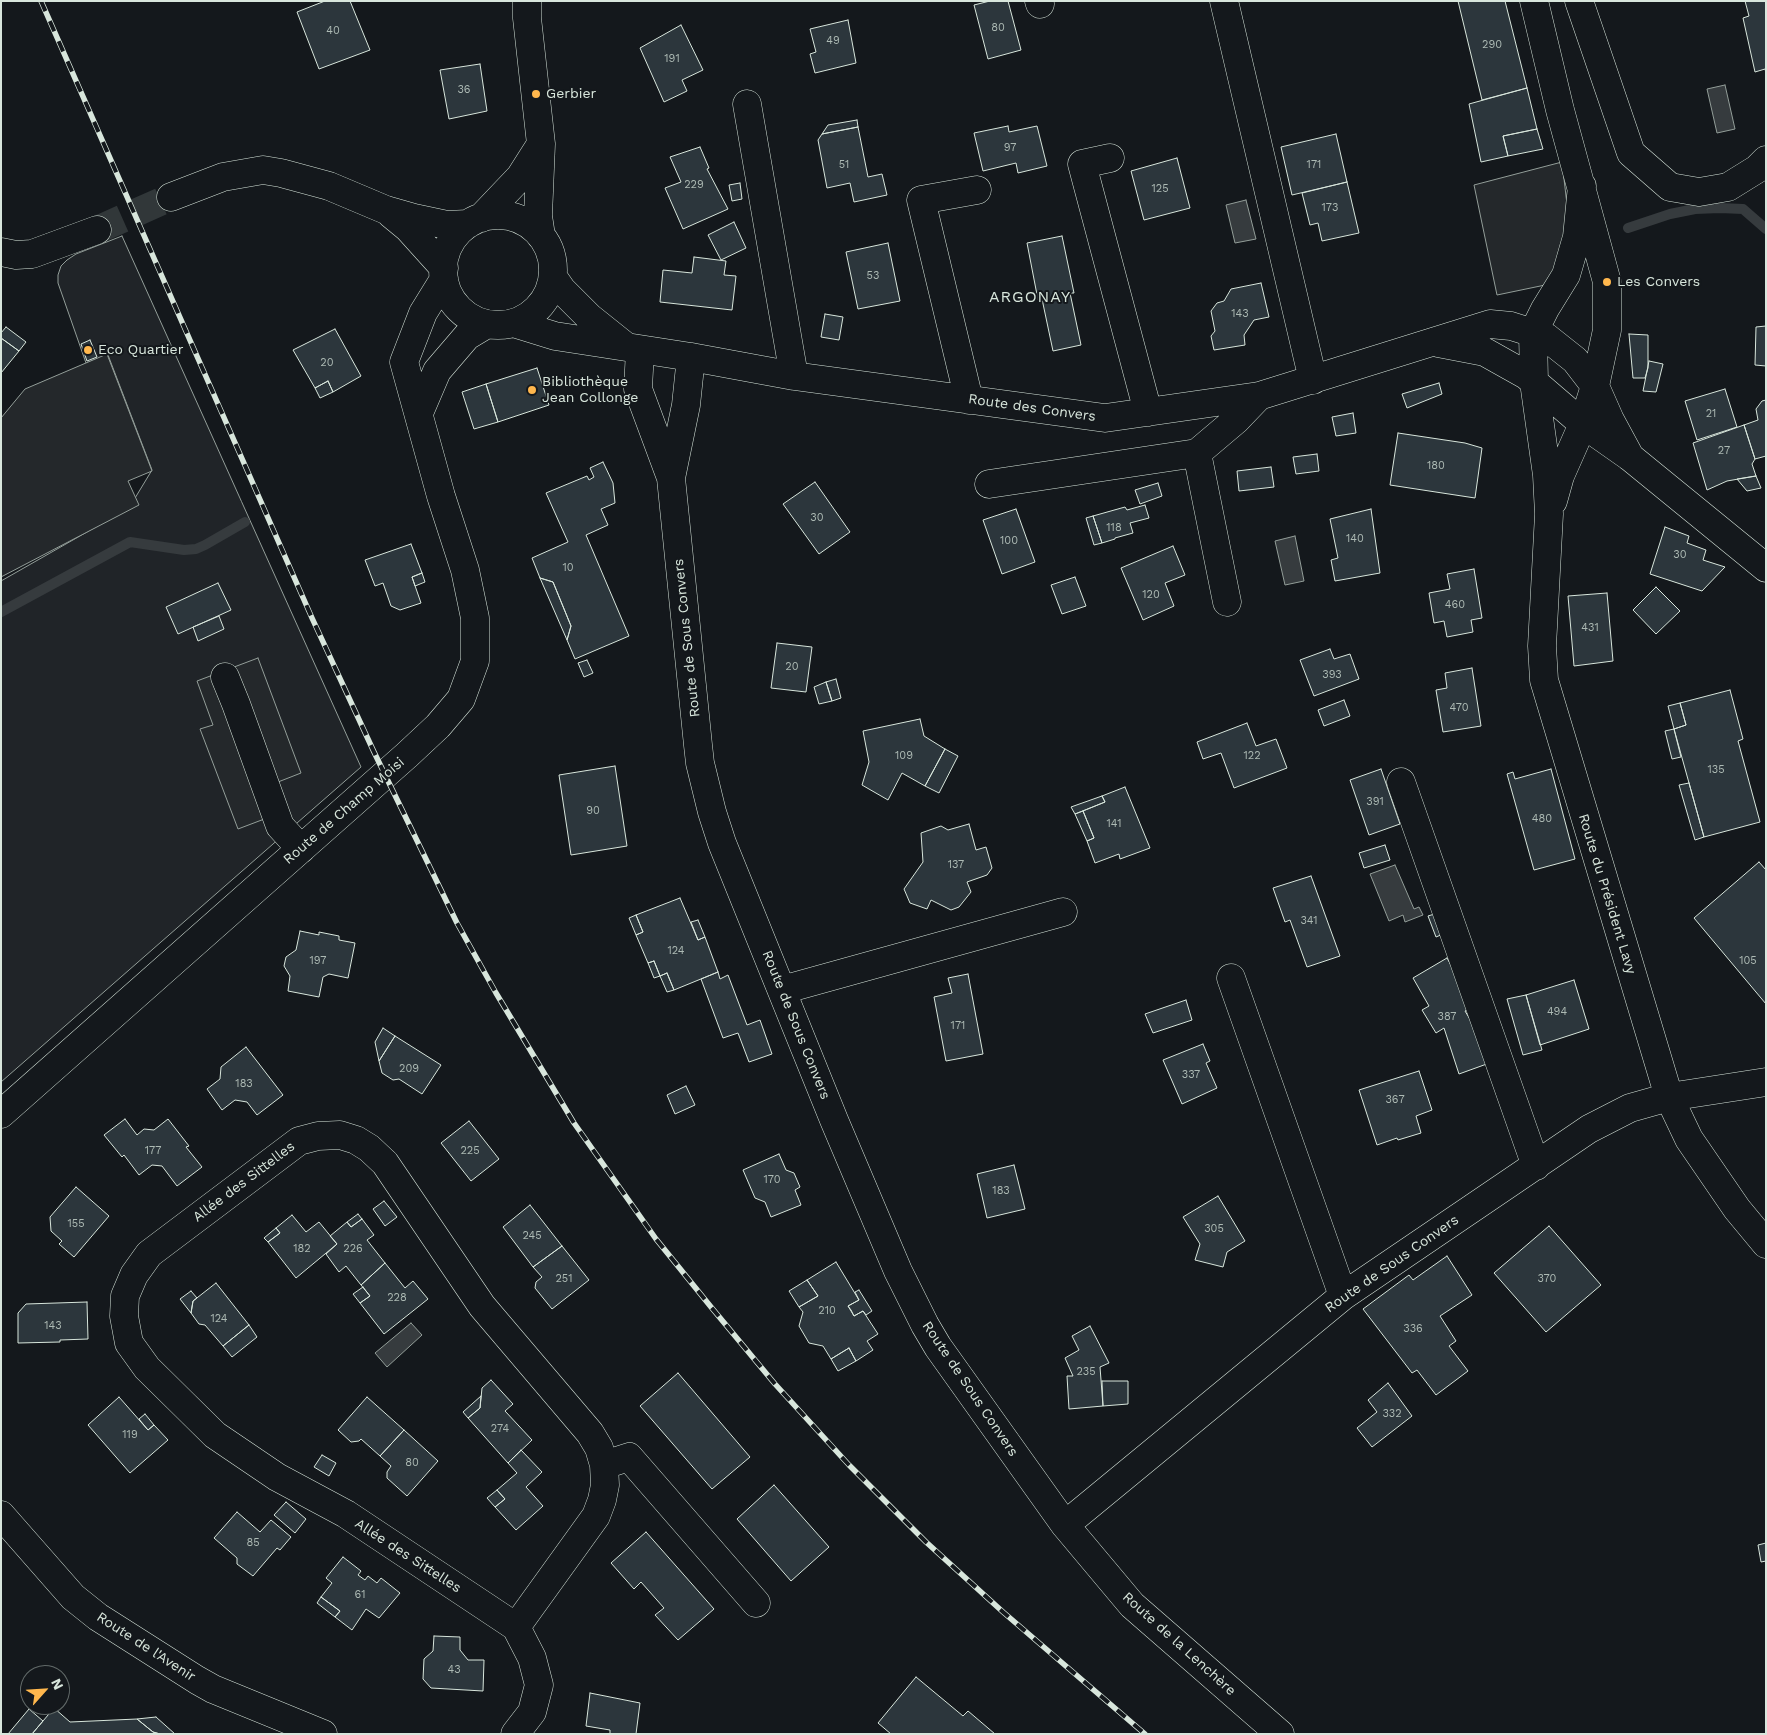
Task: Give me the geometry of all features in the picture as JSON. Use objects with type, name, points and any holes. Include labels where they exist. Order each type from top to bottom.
[{"type":"street","points":[[528,1],[527,18],[541,144],[538,216],[541,236]]},
{"type":"street","points":[[1224,1],[1313,380]]},
{"type":"street","name":"Route du Président Lavy","points":[[1534,1],[1560,110],[1607,282],[1607,330],[1595,386],[1583,424],[1560,476],[1549,514]]},
{"type":"street","points":[[1578,1],[1631,153],[1670,187],[1699,192],[1728,187],[1766,160]]},
{"type":"street","points":[[747,104],[794,376]]},
{"type":"street","points":[[171,198],[222,177],[263,170],[329,186],[386,210],[448,225],[474,221],[496,215],[510,216],[524,221],[534,228],[549,247],[553,265],[552,283],[545,300],[534,313],[520,321],[500,323],[471,318],[458,308],[449,294],[444,273],[444,262],[449,246],[457,234],[474,221],[520,177],[541,144]]},
{"type":"street","points":[[1110,158],[1082,164],[1148,412]]},
{"type":"street","name":"Route du Président Lavy","points":[[1582,186],[1577,237],[1566,275],[1533,333],[1534,382],[1547,475],[1549,514],[1542,646],[1544,680],[1669,1096],[1690,1140],[1737,1209],[1766,1244]]},
{"type":"street","points":[[969,400],[921,200],[977,190]]},
{"type":"street","points":[[386,210],[408,228],[444,273]]},
{"type":"street","points":[[1,252],[16,255],[32,254],[98,230]]},
{"type":"street","name":"Route de Champ Moisi","points":[[1,1114],[407,756],[451,713],[461,699],[475,661],[475,618],[465,570],[441,496],[404,362],[423,313],[444,273]]},
{"type":"street","points":[[553,277],[562,290],[589,317],[633,348]]},
{"type":"street","points":[[419,413],[437,372],[467,336],[500,323]]},
{"type":"street","name":"Route des Convers","points":[[500,323],[555,336],[691,357],[794,376],[1105,418],[1259,396],[1490,324],[1511,326],[1546,337],[1575,360],[1595,386],[1610,420],[1630,457]]},
{"type":"street","name":"Route des Convers","points":[[1434,342],[1485,352],[1526,374],[1583,424],[1630,457],[1766,568]]},
{"type":"street","name":"Route de Sous Convers","points":[[633,348],[638,389],[672,478],[698,745],[702,772],[722,843],[842,1138],[915,1308],[958,1376],[1065,1525],[1343,1296],[1589,1129],[1630,1108],[1669,1096],[1766,1082]]},
{"type":"street","name":"Route de Sous Convers","points":[[672,478],[686,405],[691,357]]},
{"type":"street","points":[[989,484],[1197,453],[1236,420],[1259,396]]},
{"type":"street","points":[[1197,453],[1226,602]]},
{"type":"street","points":[[225,677],[280,826],[301,849]]},
{"type":"street","points":[[1401,782],[1536,1166]]},
{"type":"street","points":[[782,990],[1063,912]]},
{"type":"street","points":[[1232,978],[1343,1296]]},
{"type":"street","name":"Allée des Sittelles","points":[[515,1734],[532,1712],[539,1685],[532,1658],[516,1627],[346,1514],[277,1477],[214,1435],[147,1368],[130,1343],[124,1316],[125,1296],[134,1275],[149,1254],[299,1141],[318,1136],[340,1135],[356,1140],[369,1148],[385,1163],[482,1306],[590,1433],[599,1448],[604,1465],[605,1485],[596,1516],[516,1627]]},
{"type":"street","points":[[604,1465],[629,1456],[756,1603]]},
{"type":"street","name":"Route de l'Avenir","points":[[1,1515],[73,1597],[98,1617],[205,1684],[322,1734]]},
{"type":"street","name":"Route de la Lenchère","points":[[1065,1525],[1132,1605],[1280,1734]]},
{"type":"shaded area","points":[[1725,85],[1735,129],[1717,133],[1707,89]]},
{"type":"shaded area","points":[[1562,162],[1568,213],[1563,257],[1550,284],[1497,295],[1474,185]]},
{"type":"shaded area","points":[[1246,200],[1256,239],[1235,243],[1226,205]]},
{"type":"shaded area","points":[[122,236],[361,767],[1,1082],[1,581],[129,508],[152,470],[108,355],[86,363],[58,283],[61,266],[67,260],[76,254]]},
{"type":"shaded area","points":[[107,354],[152,471],[128,481],[139,505],[1,577],[1,418],[25,389]]},
{"type":"shaded area","points":[[1295,536],[1304,581],[1285,585],[1275,541]]},
{"type":"shaded area","points":[[258,658],[301,773],[278,782],[288,810],[238,829],[200,729],[213,725],[197,681]]},
{"type":"shaded area","points":[[1395,865],[1414,909],[1419,907],[1423,915],[1405,922],[1403,915],[1389,921],[1370,874]]},
{"type":"shaded area","points":[[411,1323],[422,1335],[387,1367],[375,1353]]},
{"type":"building","points":[[325,1],[350,1],[370,50],[319,69],[297,12]]},
{"type":"building","points":[[990,1],[1008,1],[1021,50],[988,59],[974,5]]},
{"type":"building","points":[[1458,1],[1505,1],[1527,88],[1482,100]]},
{"type":"building","points":[[1745,1],[1766,1],[1766,73],[1765,69],[1755,72],[1743,18],[1749,16]]},
{"type":"building","points":[[848,20],[856,63],[815,73],[810,54],[816,52],[810,29]]},
{"type":"building","points":[[681,25],[703,70],[682,80],[687,91],[664,102],[640,48]]},
{"type":"building","points":[[480,64],[487,111],[449,119],[440,70]]},
{"type":"building","points":[[1527,88],[1537,129],[1503,136],[1508,156],[1481,162],[1469,104]]},
{"type":"building","points":[[857,120],[858,127],[822,134],[828,125]]},
{"type":"building","points":[[1008,126],[1009,132],[1037,126],[1047,166],[1018,173],[1016,163],[983,171],[974,133]]},
{"type":"building","points":[[858,127],[868,177],[882,174],[887,195],[854,202],[850,183],[827,188],[818,140],[822,134]]},
{"type":"building","points":[[1537,129],[1543,149],[1508,156],[1503,136]]},
{"type":"building","points":[[1336,134],[1347,182],[1292,195],[1281,147]]},
{"type":"building","points":[[700,147],[709,168],[707,169],[728,209],[683,229],[665,188],[681,182],[670,157]]},
{"type":"building","points":[[1177,158],[1190,208],[1144,220],[1131,171]]},
{"type":"building","points":[[1347,182],[1359,233],[1322,241],[1318,223],[1310,225],[1302,193]]},
{"type":"building","points":[[740,183],[742,199],[732,201],[729,185]]},
{"type":"building","points":[[734,222],[746,248],[721,260],[708,235]]},
{"type":"building","points":[[1062,236],[1074,293],[1070,293],[1081,345],[1053,351],[1042,299],[1038,300],[1027,243]]},
{"type":"building","points":[[888,243],[900,301],[858,309],[846,252]]},
{"type":"building","points":[[694,257],[726,261],[724,275],[736,276],[732,310],[660,302],[663,270],[692,273]]},
{"type":"building","points":[[1261,283],[1269,317],[1254,320],[1244,335],[1245,345],[1214,350],[1211,336],[1215,331],[1211,311],[1217,303],[1224,301],[1231,289]]},
{"type":"building","points":[[825,314],[843,317],[839,340],[821,337]]},
{"type":"building","points":[[1766,326],[1766,366],[1755,365],[1756,327]]},
{"type":"building","points":[[6,327],[26,342],[19,351],[1,338],[1,333]]},
{"type":"building","points":[[335,329],[361,376],[333,392],[328,381],[315,388],[293,350]]},
{"type":"building","points":[[1629,334],[1648,335],[1648,368],[1645,378],[1633,378]]},
{"type":"building","points":[[1,338],[19,351],[1,373]]},
{"type":"building","name":"Eco Quartier","points":[[90,340],[97,357],[87,361],[81,344]]},
{"type":"building","points":[[1649,361],[1663,364],[1656,392],[1643,391]]},
{"type":"building","points":[[537,368],[549,405],[498,422],[486,384]]},
{"type":"building","points":[[328,381],[333,392],[320,398],[315,388]]},
{"type":"building","points":[[1439,383],[1442,394],[1407,408],[1402,394]]},
{"type":"building","points":[[486,384],[498,422],[474,429],[462,392]]},
{"type":"building","points":[[1725,389],[1737,427],[1697,440],[1685,401]]},
{"type":"building","points":[[1766,400],[1766,456],[1755,459],[1744,425],[1758,420],[1756,409],[1762,401]]},
{"type":"building","points":[[1353,413],[1356,433],[1336,436],[1332,417]]},
{"type":"building","points":[[1744,425],[1755,459],[1752,464],[1756,476],[1727,481],[1707,490],[1693,443]]},
{"type":"building","points":[[1398,433],[1465,443],[1482,448],[1475,498],[1390,485]]},
{"type":"building","points":[[1317,454],[1319,471],[1296,474],[1293,457]]},
{"type":"building","points":[[603,462],[613,483],[615,503],[601,509],[608,525],[586,535],[629,636],[575,659],[567,640],[571,626],[553,582],[540,578],[532,558],[568,542],[546,493],[587,476],[589,480],[594,477],[590,468]]},
{"type":"building","points":[[1271,467],[1274,487],[1239,491],[1237,471]]},
{"type":"building","points":[[1756,476],[1761,488],[1747,491],[1737,479]]},
{"type":"building","points":[[815,482],[850,532],[819,554],[783,504]]},
{"type":"building","points":[[1158,483],[1162,496],[1140,504],[1135,490]]},
{"type":"building","points":[[1145,505],[1149,518],[1130,523],[1133,533],[1102,543],[1093,516],[1125,507],[1127,510]]},
{"type":"building","points":[[1016,509],[1035,562],[1002,574],[983,520]]},
{"type":"building","points":[[1371,509],[1380,573],[1335,581],[1331,560],[1338,558],[1330,519]]},
{"type":"building","points":[[1093,516],[1102,543],[1094,545],[1086,518]]},
{"type":"building","points":[[1665,527],[1689,536],[1687,543],[1706,550],[1703,560],[1725,567],[1702,591],[1650,574]]},
{"type":"building","points":[[411,544],[422,573],[412,577],[421,603],[400,610],[391,606],[383,583],[375,586],[365,560]]},
{"type":"building","points":[[1173,546],[1185,575],[1165,583],[1174,606],[1143,620],[1121,568]]},
{"type":"building","points":[[1474,569],[1482,618],[1471,620],[1473,632],[1447,637],[1444,621],[1434,623],[1429,593],[1450,589],[1447,574]]},
{"type":"building","points":[[422,573],[425,582],[415,586],[412,577]]},
{"type":"building","points":[[1075,577],[1086,606],[1062,614],[1051,585]]},
{"type":"building","points":[[540,578],[553,582],[571,626],[567,640]]},
{"type":"building","points":[[218,583],[231,610],[178,634],[166,607]]},
{"type":"building","points":[[1656,587],[1680,611],[1656,634],[1633,610]]},
{"type":"building","points":[[1607,593],[1613,661],[1574,666],[1568,596]]},
{"type":"building","points":[[219,616],[224,629],[198,641],[193,627]]},
{"type":"building","points":[[777,643],[812,647],[806,692],[771,688]]},
{"type":"building","points":[[1330,649],[1334,659],[1350,654],[1359,679],[1314,696],[1300,660]]},
{"type":"building","points":[[587,660],[593,673],[584,677],[578,663]]},
{"type":"building","points":[[1472,668],[1481,726],[1443,732],[1436,690],[1447,688],[1445,673]]},
{"type":"building","points":[[836,679],[841,698],[832,701],[826,682]]},
{"type":"building","points":[[826,682],[832,701],[819,704],[814,687]]},
{"type":"building","points":[[1730,690],[1743,739],[1738,741],[1760,822],[1704,837],[1674,729],[1686,725],[1680,703]]},
{"type":"building","points":[[1344,700],[1350,716],[1324,726],[1318,710]]},
{"type":"building","points":[[1680,703],[1686,725],[1674,729],[1668,706]]},
{"type":"building","points":[[920,719],[924,736],[945,749],[925,786],[902,773],[888,800],[862,785],[869,762],[863,731]]},
{"type":"building","points":[[1247,723],[1256,746],[1276,739],[1287,768],[1234,788],[1221,753],[1203,759],[1197,742]]},
{"type":"building","points":[[1674,729],[1681,757],[1672,759],[1665,731]]},
{"type":"building","points":[[945,749],[958,756],[939,793],[925,786]]},
{"type":"building","points":[[615,766],[627,846],[571,855],[559,775]]},
{"type":"building","points":[[1381,769],[1400,824],[1369,835],[1350,780]]},
{"type":"building","points":[[1551,769],[1575,859],[1534,870],[1507,774],[1513,772],[1515,779]]},
{"type":"building","points":[[1689,783],[1704,837],[1695,840],[1679,785]]},
{"type":"building","points":[[1125,787],[1150,848],[1120,859],[1119,854],[1095,863],[1087,841],[1094,838],[1083,811],[1105,802],[1102,796]]},
{"type":"building","points":[[1102,796],[1105,802],[1075,814],[1071,807]]},
{"type":"building","points":[[1083,811],[1094,838],[1087,841],[1075,814]]},
{"type":"building","points":[[969,824],[976,850],[986,847],[992,868],[987,875],[967,882],[971,892],[959,907],[951,910],[931,900],[927,909],[910,903],[904,889],[923,862],[921,833],[941,826],[948,830]]},
{"type":"building","points":[[1385,845],[1390,860],[1364,868],[1359,853]]},
{"type":"building","points":[[1759,862],[1766,870],[1766,1004],[1694,918]]},
{"type":"building","points":[[1311,876],[1340,956],[1307,967],[1290,920],[1285,922],[1273,888]]},
{"type":"building","points":[[680,898],[698,940],[705,937],[718,972],[674,990],[667,973],[660,976],[654,961],[648,963],[636,935],[643,932],[636,915]]},
{"type":"building","points":[[1441,912],[1448,932],[1436,937],[1428,916]]},
{"type":"building","points":[[636,915],[643,932],[636,935],[629,918]]},
{"type":"building","points":[[698,920],[705,937],[698,940],[691,922]]},
{"type":"building","points":[[300,931],[319,935],[319,932],[339,936],[339,940],[355,943],[348,978],[329,974],[323,977],[319,997],[288,991],[290,976],[284,966],[286,957],[296,950]]},
{"type":"building","points":[[1447,958],[1474,1006],[1465,1011],[1495,1061],[1459,1074],[1444,1028],[1436,1033],[1422,1010],[1429,1006],[1413,978]]},
{"type":"building","points":[[654,961],[660,976],[654,978],[648,963]]},
{"type":"building","points":[[718,972],[720,979],[728,975],[747,1025],[760,1020],[772,1054],[749,1062],[738,1033],[723,1038],[701,979]]},
{"type":"building","points":[[667,973],[674,990],[667,992],[660,976]]},
{"type":"building","points":[[968,974],[983,1054],[946,1061],[934,997],[952,993],[948,978]]},
{"type":"building","points":[[1574,980],[1589,1029],[1540,1045],[1526,995]]},
{"type":"building","points":[[1526,995],[1542,1050],[1523,1055],[1507,999]]},
{"type":"building","points":[[1186,1000],[1192,1020],[1153,1033],[1145,1014]]},
{"type":"building","points":[[383,1028],[395,1036],[379,1061],[375,1042]]},
{"type":"building","points":[[395,1036],[441,1065],[422,1094],[399,1079],[393,1080],[382,1073],[379,1061]]},
{"type":"building","points":[[1203,1044],[1210,1061],[1206,1063],[1217,1088],[1182,1104],[1163,1060]]},
{"type":"building","points":[[246,1047],[283,1095],[257,1115],[247,1102],[235,1100],[222,1110],[207,1089],[220,1079],[221,1067]]},
{"type":"building","points":[[1419,1071],[1432,1110],[1416,1116],[1421,1133],[1377,1145],[1359,1090]]},
{"type":"building","points":[[686,1086],[695,1105],[675,1114],[667,1095]]},
{"type":"building","points":[[125,1119],[137,1135],[144,1129],[154,1130],[168,1119],[189,1146],[186,1147],[202,1167],[177,1186],[162,1166],[152,1165],[139,1175],[124,1155],[122,1157],[104,1135]]},
{"type":"building","points":[[469,1121],[499,1159],[471,1181],[441,1143]]},
{"type":"building","points":[[779,1154],[786,1170],[794,1173],[800,1187],[795,1190],[801,1205],[771,1217],[765,1202],[755,1198],[743,1170]]},
{"type":"building","points":[[1014,1165],[1025,1209],[987,1218],[977,1174]]},
{"type":"building","points":[[76,1187],[109,1216],[74,1257],[59,1244],[62,1241],[51,1231],[50,1217]]},
{"type":"building","points":[[1218,1196],[1245,1241],[1227,1252],[1223,1267],[1195,1260],[1200,1244],[1183,1217]]},
{"type":"building","points":[[384,1201],[397,1217],[385,1226],[373,1209]]},
{"type":"building","points":[[530,1205],[562,1246],[533,1267],[503,1227]]},
{"type":"building","points":[[358,1214],[362,1219],[351,1227],[347,1222]]},
{"type":"building","points":[[292,1215],[306,1232],[319,1222],[337,1244],[296,1278],[268,1242],[280,1233],[276,1228]]},
{"type":"building","points":[[362,1219],[374,1235],[367,1240],[385,1263],[361,1285],[346,1266],[339,1272],[326,1254],[337,1244],[330,1236],[347,1222],[351,1227]]},
{"type":"building","points":[[1549,1226],[1601,1285],[1546,1332],[1494,1273]]},
{"type":"building","points":[[276,1228],[280,1233],[268,1242],[264,1238]]},
{"type":"building","points":[[562,1246],[589,1280],[552,1309],[535,1288],[536,1282],[542,1277],[533,1267]]},
{"type":"building","points":[[1447,1256],[1472,1295],[1440,1316],[1456,1341],[1449,1346],[1468,1371],[1436,1395],[1417,1370],[1412,1373],[1363,1309],[1409,1275],[1413,1280]]},
{"type":"building","points":[[836,1262],[859,1300],[848,1306],[854,1316],[863,1311],[878,1334],[867,1341],[873,1350],[856,1361],[849,1348],[831,1359],[823,1346],[809,1343],[799,1326],[803,1312],[799,1307],[818,1296],[807,1280]]},
{"type":"building","points":[[385,1263],[405,1288],[413,1281],[428,1299],[384,1334],[360,1303],[370,1296],[361,1285]]},
{"type":"building","points":[[807,1280],[818,1296],[799,1307],[789,1291]]},
{"type":"building","points":[[216,1283],[249,1325],[223,1346],[205,1325],[199,1324],[191,1313],[193,1301]]},
{"type":"building","points":[[363,1287],[370,1296],[360,1303],[353,1294]]},
{"type":"building","points":[[859,1290],[872,1311],[866,1315],[863,1311],[854,1316],[848,1306],[859,1300],[855,1292]]},
{"type":"building","points":[[191,1291],[197,1298],[193,1301],[191,1313],[180,1299]]},
{"type":"building","points":[[87,1302],[88,1339],[18,1343],[18,1313],[26,1304]]},
{"type":"building","points":[[249,1325],[257,1337],[232,1357],[223,1346]]},
{"type":"building","points":[[1090,1326],[1109,1363],[1100,1367],[1103,1406],[1069,1409],[1067,1376],[1073,1376],[1065,1358],[1079,1350],[1072,1336]]},
{"type":"building","points":[[849,1348],[856,1361],[838,1371],[831,1359]]},
{"type":"building","points":[[678,1373],[750,1457],[712,1489],[640,1406]]},
{"type":"building","points":[[491,1380],[513,1404],[505,1411],[532,1440],[508,1463],[468,1418],[480,1408],[482,1388]]},
{"type":"building","points":[[1102,1381],[1128,1381],[1128,1404],[1103,1406]]},
{"type":"building","points":[[1388,1383],[1412,1416],[1372,1447],[1357,1428],[1377,1412],[1368,1400]]},
{"type":"building","points":[[481,1396],[480,1408],[468,1418],[463,1412]]},
{"type":"building","points":[[119,1397],[148,1430],[154,1425],[168,1440],[130,1473],[88,1425]]},
{"type":"building","points":[[367,1397],[404,1430],[380,1456],[361,1439],[351,1442],[338,1430]]},
{"type":"building","points":[[145,1414],[154,1425],[148,1430],[139,1419]]},
{"type":"building","points":[[404,1430],[438,1461],[407,1496],[387,1478],[387,1472],[391,1466],[380,1456]]},
{"type":"building","points":[[521,1450],[542,1472],[526,1487],[543,1506],[516,1530],[495,1507],[505,1499],[497,1490],[517,1473],[508,1463]]},
{"type":"building","points":[[322,1455],[336,1463],[329,1476],[314,1467]]},
{"type":"building","points":[[774,1485],[829,1547],[791,1581],[737,1519]]},
{"type":"building","points":[[497,1490],[505,1499],[495,1507],[487,1498]]},
{"type":"building","points":[[286,1502],[306,1519],[295,1533],[274,1515]]},
{"type":"building","points":[[237,1512],[260,1532],[271,1520],[291,1537],[280,1550],[277,1548],[253,1576],[237,1564],[237,1558],[214,1538]]},
{"type":"building","points":[[646,1532],[714,1609],[678,1640],[655,1615],[664,1608],[641,1582],[634,1589],[611,1563]]},
{"type":"building","points":[[1766,1543],[1766,1561],[1761,1562],[1758,1545]]},
{"type":"building","points":[[343,1557],[361,1571],[358,1575],[365,1580],[368,1576],[377,1583],[381,1578],[400,1593],[379,1618],[366,1609],[352,1630],[335,1617],[340,1611],[321,1597],[332,1583],[326,1578]]},
{"type":"building","points":[[321,1597],[340,1611],[335,1617],[317,1603]]},
{"type":"building","points":[[434,1636],[460,1637],[460,1650],[468,1660],[484,1660],[483,1691],[431,1688],[423,1679],[424,1659],[433,1651]]},
{"type":"building","points":[[916,1677],[963,1716],[968,1711],[995,1734],[891,1734],[878,1723]]},
{"type":"building","points":[[590,1693],[640,1703],[636,1734],[610,1734],[610,1730],[586,1726]]},
{"type":"building","points":[[24,1715],[36,1715],[43,1721],[32,1734],[8,1734]]},
{"type":"building","points":[[48,1715],[62,1715],[70,1722],[137,1719],[153,1732],[160,1734],[32,1734]]},
{"type":"building","points":[[156,1717],[175,1734],[153,1732],[137,1719]]},
{"type":"waterway","points":[[1628,228],[1670,214],[1695,209],[1720,208],[1743,209],[1766,229]]},
{"type":"waterway","points":[[1,612],[130,542],[184,550],[196,549],[245,522]]},
{"type":"tunnel","points":[[97,230],[171,197]]},
{"type":"railway","points":[[41,1],[312,618],[374,752],[457,923],[496,993],[574,1123],[656,1239],[775,1384],[849,1465],[926,1542],[1003,1612],[1145,1734]]},
{"type":"place","name":"Gerbier","points":[[536,94]]},
{"type":"place","name":"Les Convers","points":[[1607,282]]},
{"type":"place","name":"Eco Quartier","points":[[88,350]]},
{"type":"place","name":"Bibliothèque Jean Collonge","points":[[532,390]]},
{"type":"district","name":"ARGONAY","points":[[1030,297]]}]
